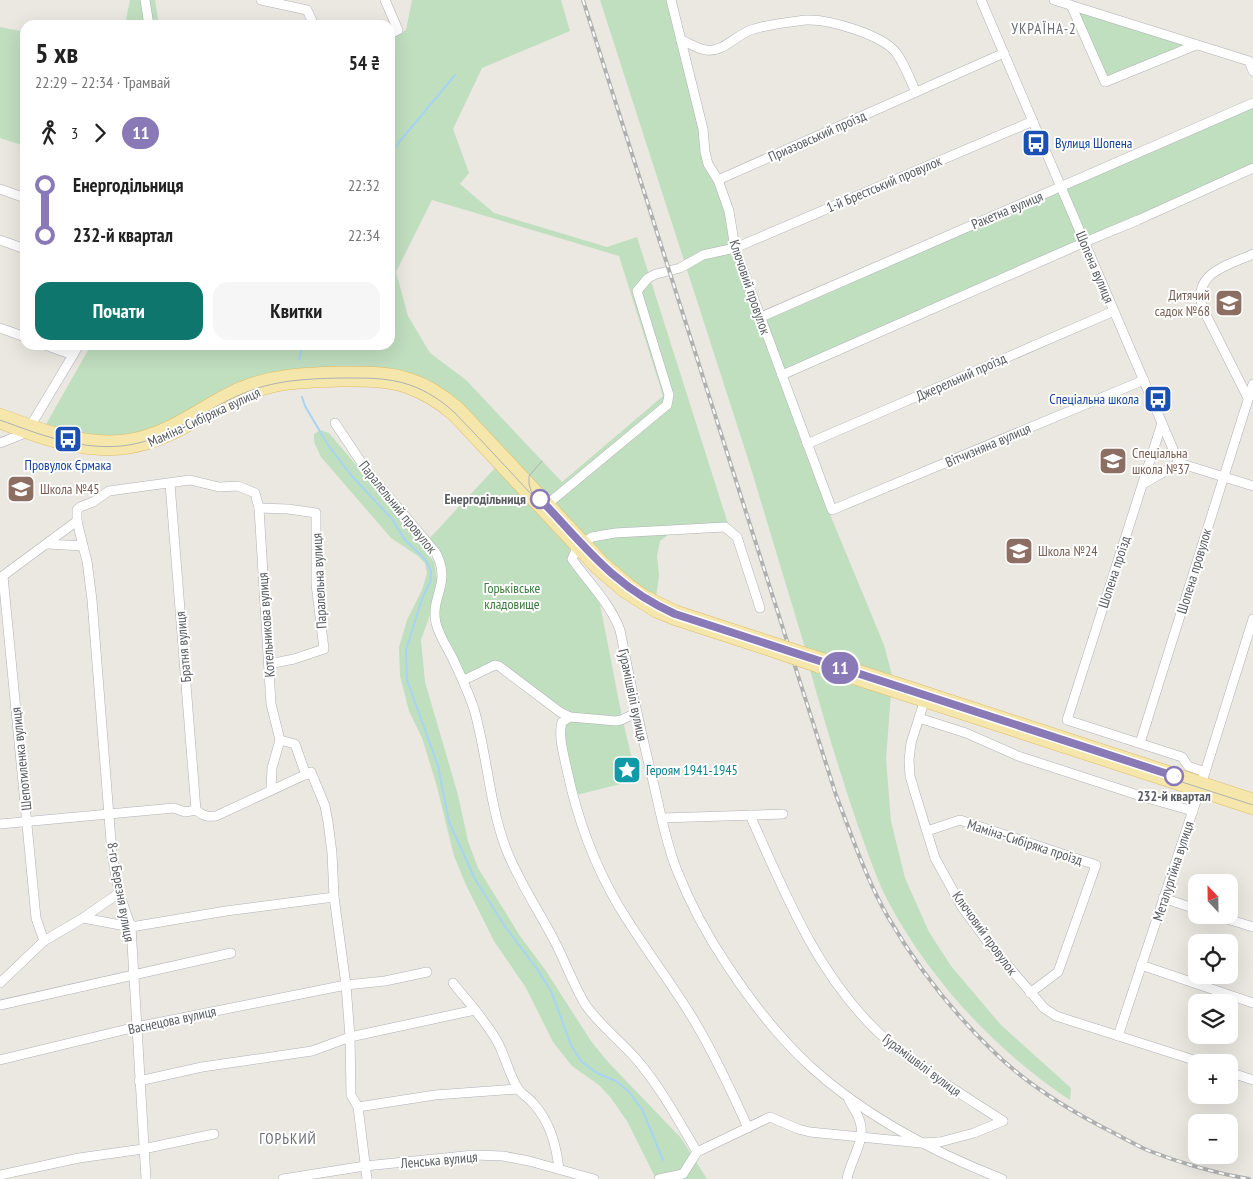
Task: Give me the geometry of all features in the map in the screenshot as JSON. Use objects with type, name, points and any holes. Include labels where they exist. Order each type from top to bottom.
[{"type":"main road","name":"Маміна-Сибіряка вулиця","points":[[28,429],[81,448],[104,450],[128,448],[165,438],[241,398],[272,386],[304,382],[383,382],[415,391],[453,415],[545,507],[580,545],[622,580],[660,604],[757,642],[820,663],[1253,799]]},
{"type":"main road","points":[[0,414],[28,429]]},
{"type":"main road","points":[[0,424],[28,429]]},
{"type":"main road","name":"Маміна-Сибіряка вулиця","points":[[1202,782],[1253,809]]},
{"type":"street","points":[[145,0],[148,20]]},
{"type":"street","points":[[261,0],[307,10],[312,20]]},
{"type":"street","points":[[385,0],[391,20]]},
{"type":"street","name":"Ключовий провулок","points":[[671,0],[703,129],[707,158],[712,172],[718,180],[729,211],[735,248],[761,317],[770,347],[782,374],[832,510]]},
{"type":"street","points":[[982,2],[992,0]]},
{"type":"street","points":[[1054,0],[1249,61],[1253,70]]},
{"type":"street","name":"Шопена вулиця","points":[[982,2],[1179,463]]},
{"type":"street","points":[[1071,5],[1105,82],[1196,44]]},
{"type":"street","points":[[681,40],[706,50],[715,50],[753,29],[808,20],[842,25],[868,34],[886,43],[898,54],[916,92]]},
{"type":"street","name":"Приазовський проїзд","points":[[718,180],[1004,53]]},
{"type":"street","name":"Ракетна вулиця","points":[[761,317],[1253,103]]},
{"type":"street","name":"1-й Брестський провулок","points":[[545,507],[667,405],[669,395],[637,291],[648,278],[680,268],[703,255],[735,248],[1033,121]]},
{"type":"street","points":[[782,374],[1138,220],[1253,168]]},
{"type":"street","points":[[0,189],[20,196]]},
{"type":"street","points":[[0,240],[20,247]]},
{"type":"street","points":[[1248,398],[1199,299],[1200,288],[1205,279],[1214,272],[1253,254]]},
{"type":"street","name":"Джерельний проїзд","points":[[807,444],[1114,311]]},
{"type":"street","points":[[0,328],[20,335]]},
{"type":"street","points":[[59,350],[73,355]]},
{"type":"street","points":[[0,444],[28,429],[76,350]]},
{"type":"street","name":"Вітчизняна вулиця","points":[[832,510],[1144,380]]},
{"type":"street","name":"Шопена провулок","points":[[1140,743],[1253,384]]},
{"type":"street","name":"Паралельний провулок","points":[[335,423],[367,471],[436,553],[442,564],[443,575],[435,613],[436,622],[464,680]]},
{"type":"street","name":"Шопена проїзд","points":[[1140,743],[1067,720],[1162,423]]},
{"type":"street","points":[[1142,484],[1179,463],[1253,486]]},
{"type":"street","points":[[1,577],[77,521],[77,510],[80,506],[93,502],[109,491],[190,480],[219,487],[238,486],[255,493],[259,508]]},
{"type":"street","name":"Братня вулиця","points":[[170,484],[196,810]]},
{"type":"street","name":"Паралельна вулиця","points":[[259,508],[288,509],[316,513],[316,584],[324,649],[294,659],[269,664]]},
{"type":"street","name":"Котельникова вулиця","points":[[259,508],[271,704],[280,740],[272,768],[271,789]]},
{"type":"street","name":"8-го Березня вулиця","points":[[77,521],[87,561],[92,600],[112,854],[119,893],[131,927],[146,1179]]},
{"type":"street","points":[[580,545],[592,537],[615,533],[725,527],[737,537],[760,608]]},
{"type":"street","points":[[47,544],[83,546]]},
{"type":"street","name":"Гурамішвілі вулиця","points":[[580,545],[572,559],[611,610],[620,630],[636,714],[676,866],[695,912],[742,988],[789,1045],[811,1067],[848,1097],[921,1143],[962,1163],[1002,1179]]},
{"type":"street","name":"Шепотиленка вулиця","points":[[1,577],[36,918],[44,941]]},
{"type":"street","name":"Металургійна вулиця","points":[[1118,1036],[1193,811],[1253,619]]},
{"type":"street","points":[[636,714],[616,721],[570,717],[560,712],[499,666],[495,665],[464,680],[482,736],[497,821],[515,868],[555,941],[586,1005],[594,1016],[622,1043],[653,1080],[696,1152],[682,1174],[659,1179]]},
{"type":"street","name":"Ключовий провулок","points":[[926,697],[911,743],[910,776],[935,858],[962,907],[1030,994],[1044,1008],[1056,1016],[1188,1058]]},
{"type":"street","points":[[570,717],[562,722],[560,730],[563,749],[578,814],[600,870],[618,904],[698,1027],[729,1086],[748,1128]]},
{"type":"street","points":[[919,718],[966,733],[1018,756],[1193,811]]},
{"type":"street","points":[[280,740],[295,744],[306,775]]},
{"type":"street","points":[[1140,743],[1182,757],[1202,782]]},
{"type":"street","points":[[0,824],[174,808],[185,812],[196,810],[208,817],[216,816],[311,772],[325,806],[332,853],[334,897],[346,985],[350,1037],[351,1095],[358,1107],[367,1179]]},
{"type":"street","points":[[662,818],[783,814]]},
{"type":"street","name":"Гурамішвілі вулиця","points":[[696,1152],[770,1117],[810,1132],[921,1143],[956,1139],[1003,1121],[930,1074],[904,1054],[850,1002],[800,925],[750,815]]},
{"type":"street","name":"Маміна-Сибіряка проїзд","points":[[927,831],[960,820],[1096,865],[1058,972],[1030,994]]},
{"type":"street","points":[[0,983],[44,941],[83,918],[119,893]]},
{"type":"street","points":[[83,918],[131,927],[226,911],[334,897]]},
{"type":"street","points":[[1163,898],[1188,906]]},
{"type":"street","points":[[1238,923],[1253,928]]},
{"type":"street","points":[[0,1005],[231,953]]},
{"type":"street","points":[[1141,965],[1253,1003]]},
{"type":"street","name":"Васнецова вулиця","points":[[0,1060],[136,1027],[346,985],[385,981],[427,972]]},
{"type":"street","points":[[453,983],[498,1042],[518,1089],[544,1116],[554,1142],[559,1169]]},
{"type":"street","points":[[139,1081],[202,1066],[256,1057],[312,1051],[350,1037],[475,1010]]},
{"type":"street","points":[[1238,1075],[1253,1080]]},
{"type":"street","points":[[358,1107],[435,1094],[518,1089]]},
{"type":"street","name":"Гурамішвілі вулиця","points":[[848,1097],[861,1123],[861,1138]]},
{"type":"street","points":[[0,1175],[78,1158],[143,1149],[214,1134]]},
{"type":"street","points":[[847,1179],[861,1138]]},
{"type":"street","name":"Ленська вулиця","points":[[283,1179],[365,1166],[474,1155],[503,1156],[529,1161],[594,1179]]},
{"type":"green space","points":[[130,0],[155,0],[158,20],[126,20]]},
{"type":"green space","points":[[412,0],[561,0],[570,31],[482,68],[453,129],[469,173],[460,184],[494,213],[607,247],[637,237],[729,527],[669,534],[660,541],[657,556],[659,575],[656,598],[631,583],[451,397],[304,370],[144,433],[104,438],[45,426],[88,350],[395,350],[395,36],[406,30]],"holes":[[[432,200],[619,256],[663,396],[562,482],[466,380],[430,353],[408,316],[396,272]]]},
{"type":"green space","points":[[600,0],[668,0],[715,181],[759,321],[1253,107],[1253,165],[779,373],[829,512],[884,645],[893,679],[806,651],[749,462]]},
{"type":"green space","points":[[1077,11],[1186,45],[1107,78]]},
{"type":"green space","points":[[0,27],[20,31],[20,144],[0,138]]},
{"type":"green space","points":[[320,430],[329,433],[406,524],[434,562],[437,579],[431,612],[421,640],[425,682],[458,795],[468,841],[478,868],[520,936],[546,971],[591,1041],[608,1062],[681,1138],[707,1179],[656,1179],[627,1121],[599,1085],[572,1066],[553,1042],[526,988],[494,941],[454,856],[436,783],[422,738],[409,711],[400,676],[399,647],[407,620],[422,590],[427,573],[425,563],[391,538],[321,457],[314,442],[314,434]]},
{"type":"green space","name":"Горьківське кладовище","points":[[495,468],[574,552],[573,566],[600,604],[622,717],[637,780],[576,795],[565,748],[564,724],[571,719],[500,664],[465,676],[441,630],[437,613],[446,575],[428,540]]},
{"type":"green space","points":[[809,666],[891,693],[886,759],[891,821],[905,878],[929,932],[951,966],[1001,1025],[1071,1088],[1070,1100],[1017,1060],[968,1013],[924,960],[906,932],[889,903],[872,865],[832,746]]},
{"type":"waterway","points":[[395,147],[455,75]]},
{"type":"waterway","points":[[299,359],[302,350]]},
{"type":"waterway","points":[[302,397],[305,406],[328,445],[351,475],[392,519],[405,540],[425,559],[431,571],[431,580],[422,599],[406,650],[407,680],[438,766],[449,822],[475,879],[504,925],[551,991],[571,1045],[581,1061],[597,1073],[616,1081],[628,1091],[642,1109],[663,1160]]},
{"type":"tram line","points":[[0,420],[63,441],[112,447],[129,445],[159,436],[228,400],[254,389],[278,383],[339,378],[384,379],[401,382],[422,390],[445,404],[595,562],[628,590],[667,613],[691,623],[1253,805]]},
{"type":"tram line","points":[[532,494],[529,476],[542,461]]},
{"type":"tram line","name":"11","points":[[540,499],[600,564],[614,576],[643,598],[675,614],[1174,776]]},
{"type":"railway","points":[[583,0],[836,795],[866,873],[880,903],[911,954],[950,1006],[995,1053],[1022,1076],[1052,1098],[1082,1116],[1147,1150],[1198,1167],[1249,1179]]},
{"type":"place","name":"Вулиця Шопена","points":[[1036,143]]},
{"type":"place","name":"Дитячий садок №68","points":[[1229,303]]},
{"type":"place","name":"Спеціальна школа","points":[[1158,399]]},
{"type":"place","name":"Провулок Єрмака","points":[[68,439]]},
{"type":"place","name":"Спеціальна школа №37","points":[[1113,461]]},
{"type":"place","name":"Школа №45","points":[[21,489]]},
{"type":"place","name":"Енергодільниця","points":[[540,499]]},
{"type":"place","name":"Школа №24","points":[[1019,551]]},
{"type":"place","name":"Героям 1941-1945","points":[[627,770]]},
{"type":"place","name":"232-й квартал","points":[[1174,776]]},
{"type":"district","name":"УКРАЇНА-2","points":[[1044,29]]},
{"type":"district","name":"ГОРЬКИЙ","points":[[288,1139]]}]
